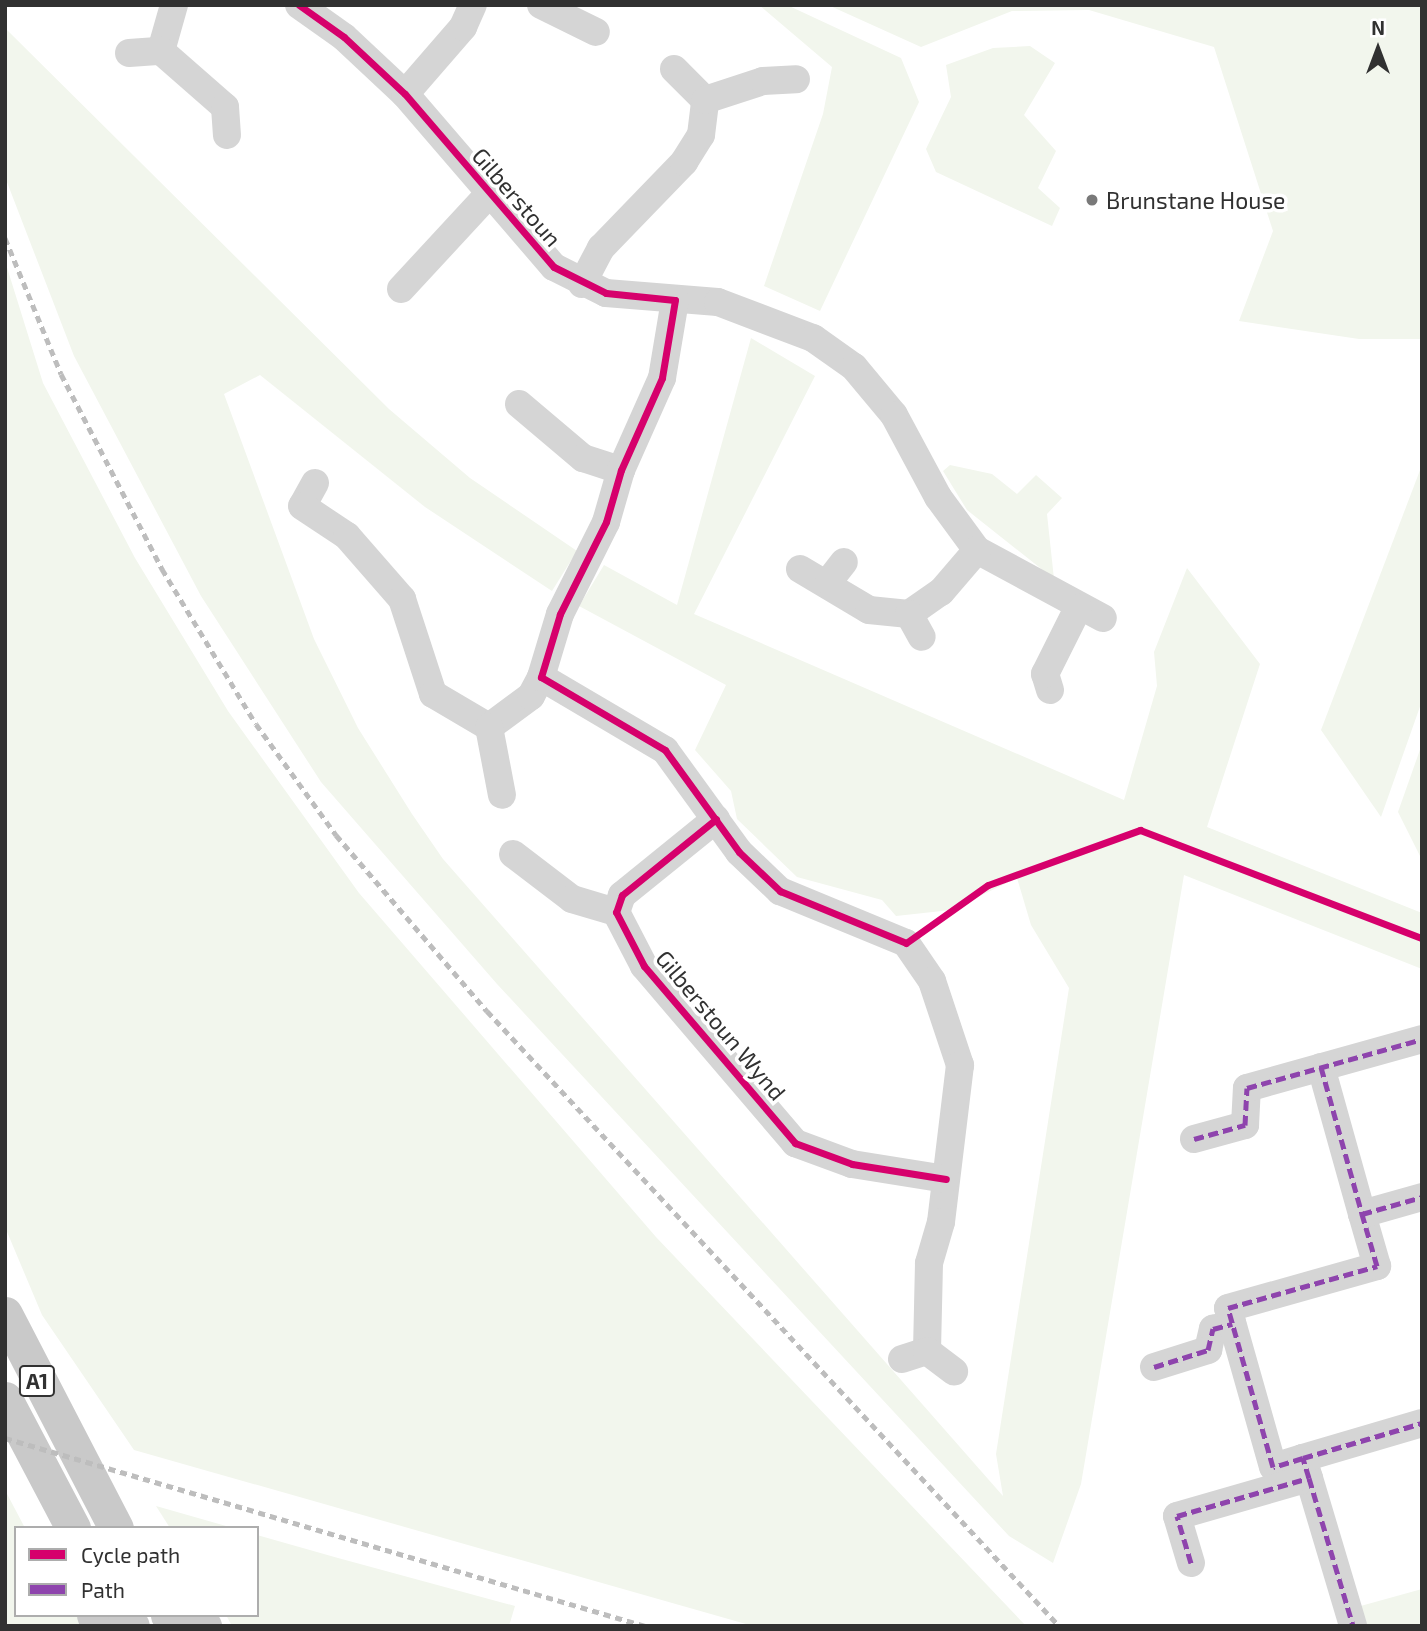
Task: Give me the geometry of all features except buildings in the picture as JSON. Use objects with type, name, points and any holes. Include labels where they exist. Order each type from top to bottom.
[{"type":"main road","name":"A1","points":[[5,1314],[106,1510]]},
{"type":"main road","name":"A1","points":[[5,1399],[14,1437],[35,1480],[71,1526]]},
{"type":"main road","points":[[35,1480],[48,1526]]},
{"type":"main road","points":[[106,1510],[126,1526]]},
{"type":"street","points":[[161,51],[174,5]]},
{"type":"street","name":"Gilberstoun","points":[[299,5],[344,37],[405,94],[540,255],[582,284],[630,298],[675,300],[752,313],[813,338],[854,367],[894,415],[938,497],[977,550],[1091,613],[1040,678]]},
{"type":"street","points":[[405,94],[463,27],[473,5]]},
{"type":"street","points":[[541,5],[596,32]]},
{"type":"street","points":[[129,53],[161,51],[225,107],[227,135]]},
{"type":"street","points":[[674,69],[705,100]]},
{"type":"street","points":[[705,100],[763,81],[796,79]]},
{"type":"street","points":[[582,284],[601,248],[684,162],[701,135],[705,100]]},
{"type":"street","name":"Gilberstoun","points":[[401,289],[488,195]]},
{"type":"street","points":[[489,727],[531,696],[541,677],[560,614],[606,522],[621,470],[662,378],[675,300]]},
{"type":"street","points":[[519,404],[583,458],[621,470]]},
{"type":"street","points":[[315,483],[302,506],[347,536],[402,599],[433,694],[489,727],[502,795]]},
{"type":"street","points":[[800,569],[837,571],[869,610],[916,626],[977,550]]},
{"type":"street","points":[[541,677],[665,750],[739,852],[780,891],[906,943],[932,981],[960,1065],[946,1179],[929,1263],[915,1355],[954,1371]]},
{"type":"street","points":[[513,854],[572,899],[616,912],[622,895],[651,865],[716,819]]},
{"type":"street","name":"Gilberstoun Wynd","points":[[616,912],[644,966],[795,1143],[852,1164],[946,1179]]},
{"type":"street","points":[[1194,1139],[1245,1125],[1248,1088],[1422,1039]]},
{"type":"street","points":[[1306,1468],[1273,1467],[1228,1308],[1377,1266],[1321,1067]]},
{"type":"street","points":[[1362,1214],[1422,1197]]},
{"type":"street","points":[[1154,1367],[1208,1350],[1213,1329],[1233,1324]]},
{"type":"street","points":[[1191,1563],[1177,1516],[1422,1423]]},
{"type":"street","points":[[1306,1468],[1353,1626]]},
{"type":"shaded area","points":[[759,5],[787,5],[901,58],[919,102],[820,311],[764,286],[823,114],[832,67]]},
{"type":"shaded area","points":[[828,5],[1422,5],[1422,339],[1359,339],[1239,321],[1273,231],[1214,47],[1089,10],[1012,11],[921,47]]},
{"type":"shaded area","points":[[5,28],[389,409],[470,478],[577,551],[552,591],[425,507],[260,375],[224,394],[314,639],[358,728],[443,859],[1003,1496],[996,1454],[1069,988],[1031,925],[1017,878],[951,910],[896,916],[882,900],[797,877],[737,819],[731,791],[695,750],[726,685],[579,606],[604,565],[677,605],[751,338],[815,376],[694,614],[1124,800],[1157,686],[1154,652],[1187,568],[1260,664],[1207,827],[1422,913],[1422,969],[1184,875],[1081,1484],[1053,1563],[1009,1536],[497,984],[321,782],[201,596],[74,356],[5,177]]},
{"type":"shaded area","points":[[1030,46],[1055,63],[1024,115],[1056,151],[1038,188],[1060,208],[1052,226],[936,172],[926,149],[951,97],[946,65],[993,48]]},
{"type":"shaded area","points":[[5,261],[43,383],[135,558],[228,711],[359,893],[656,1237],[1026,1626],[753,1626],[134,1450],[42,1315],[5,1227]]},
{"type":"shaded area","points":[[950,465],[992,474],[1017,494],[1036,475],[1062,498],[1047,514],[1054,579],[967,510],[943,471]]},
{"type":"shaded area","points":[[1422,465],[1422,701],[1381,817],[1321,730]]},
{"type":"shaded area","points":[[1422,744],[1422,860],[1398,812]]},
{"type":"shaded area","points":[[5,1490],[24,1526],[14,1526],[14,1617],[79,1617],[82,1626],[7,1626]]},
{"type":"shaded area","points":[[156,1506],[226,1526],[169,1526]]},
{"type":"shaded area","points":[[259,1536],[515,1606],[509,1626],[232,1626],[227,1617],[259,1617]]},
{"type":"shaded area","points":[[1422,1589],[1422,1626],[1362,1626],[1357,1607]]},
{"type":"railway","points":[[5,238],[61,374],[162,569],[256,724],[336,835],[487,1011],[1059,1626]]},
{"type":"railway","points":[[5,1438],[645,1626]]},
{"type":"marked path","points":[[1194,1139],[1245,1125],[1247,1088],[1422,1039]]},
{"type":"marked path","points":[[1321,1067],[1362,1214]]},
{"type":"marked path","points":[[1303,1458],[1273,1467],[1228,1308],[1377,1266],[1362,1214],[1422,1197]]},
{"type":"marked path","points":[[1154,1367],[1208,1350],[1213,1329],[1232,1324]]},
{"type":"marked path","points":[[1191,1563],[1177,1516],[1309,1478],[1303,1458],[1422,1423]]},
{"type":"marked path","points":[[1309,1478],[1353,1626]]},
{"type":"cycle path","points":[[299,5],[344,37],[405,94],[554,267],[606,293],[675,300],[662,378],[621,470],[606,522],[560,614],[541,677],[665,750],[739,852],[780,891],[906,943],[988,885],[1140,830],[1422,938]]},
{"type":"cycle path","points":[[716,819],[622,895],[616,912],[644,966],[795,1143],[852,1164],[946,1179]]},
{"type":"place","name":"Brunstane House","points":[[1092,200]]}]
